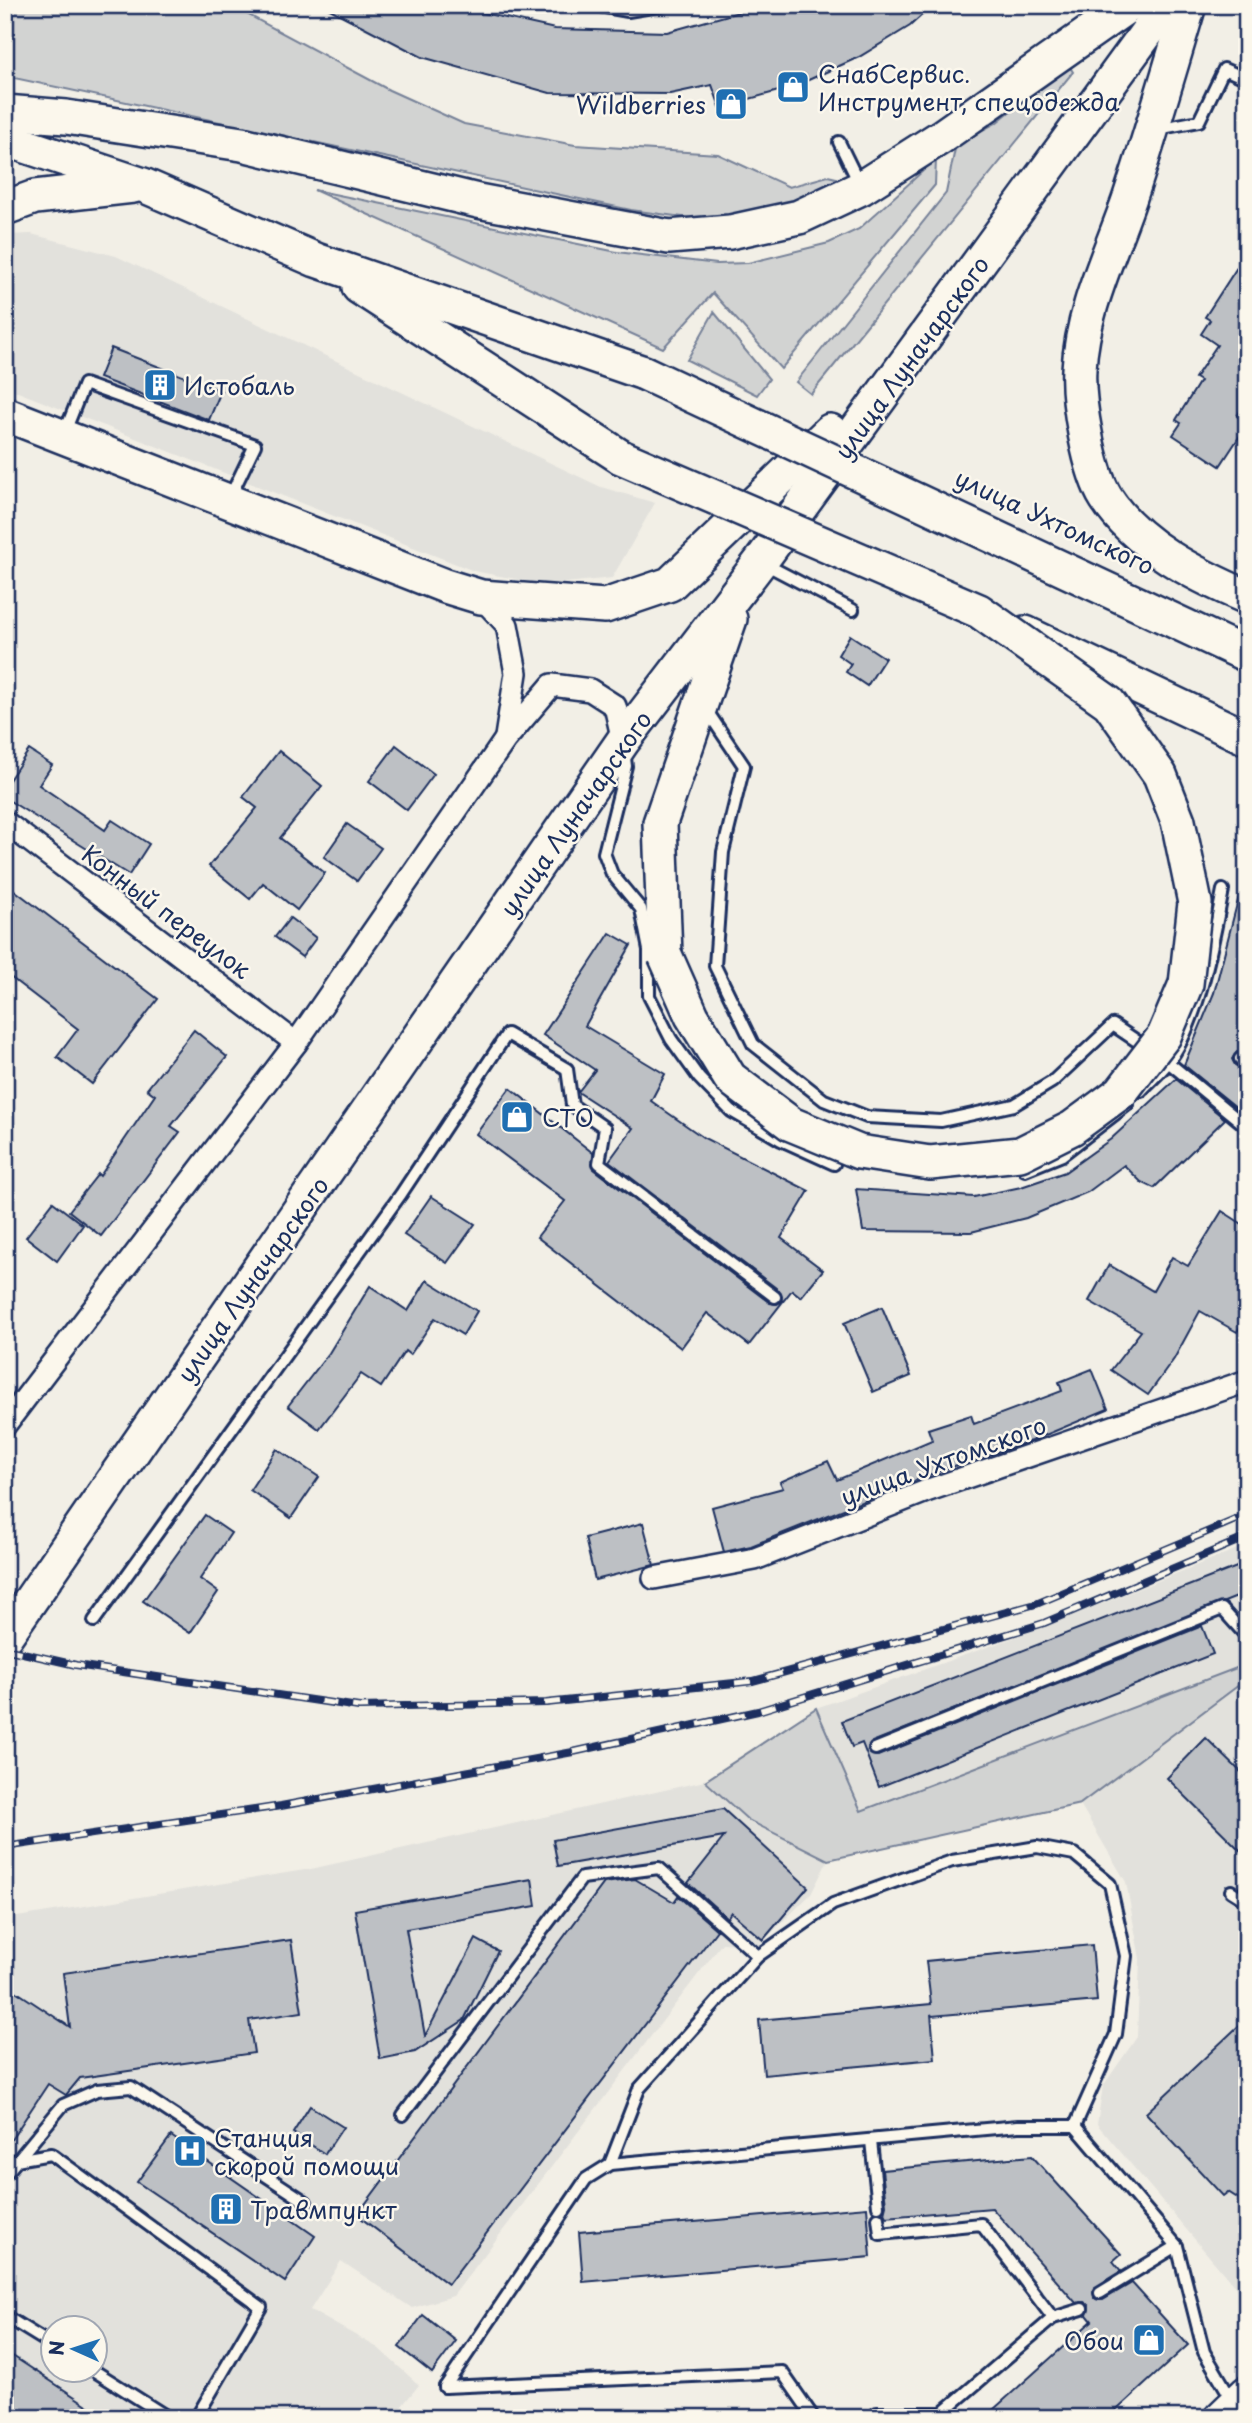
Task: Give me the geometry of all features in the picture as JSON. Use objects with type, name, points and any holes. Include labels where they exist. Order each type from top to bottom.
[{"type":"main road","points":[[5,112],[65,117],[242,144],[478,201],[669,237],[730,232],[799,217],[861,188],[941,137],[1129,5]]},
{"type":"main road","name":"улица Луначарского","points":[[5,1637],[623,741],[761,561],[1167,5]]},
{"type":"main road","points":[[1189,5],[1151,130],[1093,298],[1079,370],[1086,439],[1105,497],[1131,526],[1188,571],[1247,597]]},
{"type":"main road","points":[[5,139],[143,186],[316,260],[644,373],[1247,655]]},
{"type":"main road","points":[[5,208],[35,197],[143,186]]},
{"type":"main road","points":[[316,260],[621,457],[979,611],[1247,738]]},
{"type":"main road","points":[[5,414],[445,586],[481,597],[605,606],[670,584],[920,344]]},
{"type":"main road","points":[[741,588],[660,823],[665,955],[692,1016],[730,1078],[791,1124],[859,1153],[930,1163],[1020,1154],[1072,1128],[1121,1092],[1164,1036],[1186,984],[1195,903],[1178,821],[1160,775],[1108,703],[979,611]]},
{"type":"street","name":"улица Ухтомского","points":[[842,450],[1247,639]]},
{"type":"street","points":[[481,597],[507,625],[516,673],[505,740]]},
{"type":"street","points":[[6,1426],[296,1043],[505,740],[552,685],[590,690],[615,706],[623,741]]},
{"type":"street","name":"Конный переулок","points":[[5,822],[296,1043]]},
{"type":"street","name":"улица Ухтомского","points":[[654,1577],[755,1559],[929,1490],[1247,1381]]},
{"type":"lane","points":[[594,5],[628,11],[664,5]]},
{"type":"lane","points":[[1151,130],[1199,121],[1224,69],[1247,79]]},
{"type":"lane","points":[[839,142],[861,188]]},
{"type":"lane","points":[[63,437],[84,384],[255,445],[228,501]]},
{"type":"lane","points":[[761,561],[853,610]]},
{"type":"lane","points":[[700,701],[744,766],[723,852],[715,967],[753,1044],[824,1100],[867,1117],[941,1121],[1014,1105],[1052,1082],[1113,1025],[1168,1062],[1247,1128]]},
{"type":"lane","points":[[623,741],[626,766],[604,853],[612,874],[642,909],[649,950],[649,996],[671,1039],[692,1069],[731,1111],[780,1140],[834,1164]]},
{"type":"lane","points":[[1025,1170],[1062,1155],[1116,1117],[1168,1062],[1192,1014],[1211,956],[1223,890]]},
{"type":"lane","points":[[94,1621],[401,1194],[507,1034],[567,1069],[572,1105],[605,1128],[599,1163],[775,1297]]},
{"type":"lane","points":[[876,1749],[1222,1609],[1247,1637]]},
{"type":"lane","points":[[610,2164],[639,2090],[758,1956],[833,1904],[952,1861],[1037,1847],[1074,1854],[1110,1884],[1126,1956],[1116,2034],[1075,2126]]},
{"type":"lane","points":[[403,2115],[582,1878],[659,1868],[758,1956]]},
{"type":"lane","points":[[1231,1891],[1247,1901]]},
{"type":"lane","points":[[5,2175],[63,2105],[97,2090],[131,2087],[306,2203]]},
{"type":"lane","points":[[814,2418],[782,2372],[445,2387],[586,2179],[610,2164],[1018,2126],[1075,2126],[1177,2246],[1204,2352],[1234,2405]]},
{"type":"lane","points":[[872,2141],[878,2206]]},
{"type":"lane","points":[[16,2160],[51,2154],[261,2307],[196,2418]]},
{"type":"lane","points":[[878,2218],[880,2234],[981,2224],[1053,2318]]},
{"type":"lane","points":[[1100,2293],[1177,2246]]},
{"type":"lane","points":[[872,2418],[877,2413],[942,2413],[1053,2318],[1082,2309]]},
{"type":"lane","points":[[5,2316],[38,2336]]},
{"type":"lane","points":[[108,2380],[169,2418]]},
{"type":"shaded area","points":[[5,5],[230,5],[389,90],[464,124],[575,145],[718,154],[789,187],[828,176],[836,178],[840,184],[834,190],[730,219],[690,218],[631,210],[5,76]]},
{"type":"shaded area","points":[[1068,64],[1073,72],[811,394],[796,382],[946,193],[956,144],[996,123]]},
{"type":"shaded area","points":[[936,159],[935,185],[781,369],[713,293],[663,348],[314,190],[617,252],[717,264],[748,263],[829,243],[859,229]]},
{"type":"shaded area","points":[[31,234],[116,256],[601,487],[655,503],[612,578],[547,585],[474,571],[5,387],[5,235]]},
{"type":"shaded area","points":[[714,312],[769,379],[757,395],[687,360]]},
{"type":"shaded area","points":[[1247,1545],[1247,1664],[860,1811],[816,1708],[1046,1626]]},
{"type":"shaded area","points":[[1247,1664],[1247,1679],[1080,1804],[828,1860],[748,1820],[705,1781],[816,1708],[861,1811]]},
{"type":"shaded area","points":[[1247,1679],[1247,2301],[1097,2124],[1103,2086],[1137,2037],[1140,1959],[1126,1882],[1080,1804]]},
{"type":"shaded area","points":[[705,1781],[748,1820],[828,1860],[811,1894],[759,1945],[722,1943],[453,2296],[412,2308],[341,2261],[310,2310],[378,2348],[419,2385],[392,2418],[5,2418],[5,1919],[311,1869]]},
{"type":"building","points":[[322,5],[447,5],[555,29],[667,32],[764,5],[933,5],[910,26],[859,57],[793,87],[720,107],[712,85],[670,94],[550,93],[422,57]]},
{"type":"building","points":[[1247,252],[1247,400],[1237,416],[1247,425],[1220,466],[1173,435],[1181,423],[1176,420],[1200,381],[1195,378],[1217,345],[1201,334],[1210,320],[1205,317]]},
{"type":"building","name":"Истобаль","points":[[111,348],[221,391],[209,420],[99,378]]},
{"type":"building","points":[[850,635],[885,658],[867,686],[846,672],[851,664],[838,655]]},
{"type":"building","points":[[396,745],[434,774],[407,810],[369,781]]},
{"type":"building","points":[[29,750],[52,765],[39,785],[105,830],[112,820],[149,844],[129,875],[5,798],[5,786]]},
{"type":"building","points":[[279,751],[322,786],[280,838],[325,873],[297,910],[263,883],[250,899],[209,866],[257,808],[243,797]]},
{"type":"building","points":[[347,824],[381,848],[357,881],[324,857]]},
{"type":"building","points":[[5,883],[158,999],[92,1084],[57,1057],[78,1029],[5,973]]},
{"type":"building","points":[[1239,896],[1247,897],[1247,1054],[1237,1052],[1232,1059],[1235,1065],[1247,1072],[1247,1116],[1184,1065],[1214,993]]},
{"type":"building","points":[[290,918],[316,938],[302,957],[275,937]]},
{"type":"building","points":[[610,933],[631,945],[585,1026],[665,1074],[651,1101],[704,1138],[809,1191],[781,1238],[823,1270],[801,1297],[792,1290],[749,1345],[707,1313],[681,1348],[537,1237],[565,1201],[476,1134],[510,1088],[593,1153],[594,1169],[770,1303],[777,1304],[782,1301],[780,1291],[609,1161],[633,1128],[578,1092],[595,1070],[543,1035]]},
{"type":"building","points":[[194,1030],[227,1057],[171,1126],[180,1132],[101,1236],[69,1211],[98,1174],[100,1176],[155,1095],[147,1089]]},
{"type":"building","points":[[1176,1079],[1225,1119],[1154,1188],[1141,1182],[1124,1165],[1088,1192],[1026,1218],[971,1232],[863,1231],[856,1189],[974,1197],[1021,1187],[1065,1172],[1111,1139]]},
{"type":"building","points":[[431,1196],[475,1224],[447,1263],[404,1235]]},
{"type":"building","points":[[53,1202],[83,1225],[57,1261],[26,1237]]},
{"type":"building","points":[[1222,1211],[1247,1227],[1247,1314],[1237,1332],[1200,1311],[1174,1359],[1148,1395],[1111,1370],[1141,1331],[1089,1301],[1109,1265],[1153,1291],[1172,1257],[1188,1266]]},
{"type":"building","points":[[427,1280],[477,1311],[463,1335],[435,1318],[410,1355],[405,1351],[381,1387],[361,1374],[319,1429],[288,1406],[329,1353],[370,1286],[408,1311]]},
{"type":"building","points":[[882,1307],[911,1376],[873,1392],[844,1323]]},
{"type":"building","points":[[1092,1369],[1108,1409],[1031,1441],[939,1471],[751,1546],[724,1552],[712,1507],[783,1488],[780,1482],[828,1461],[837,1480],[932,1440],[928,1429],[971,1415],[974,1424],[1062,1391],[1059,1382]]},
{"type":"building","points":[[277,1449],[319,1477],[291,1518],[250,1490]]},
{"type":"building","points":[[205,1515],[231,1533],[200,1579],[218,1592],[190,1633],[143,1601]]},
{"type":"building","points":[[643,1523],[654,1565],[595,1580],[585,1538]]},
{"type":"building","points":[[1247,1563],[1247,1593],[872,1742],[868,1751],[878,1756],[1202,1626],[1213,1654],[879,1787],[862,1743],[852,1747],[842,1721]]},
{"type":"building","points":[[1206,1738],[1247,1778],[1247,1857],[1167,1778]]},
{"type":"building","points":[[723,1809],[808,1887],[763,1940],[731,1912],[727,1918],[688,1883],[724,1837],[558,1866],[553,1840]]},
{"type":"building","points":[[532,1879],[536,1906],[406,1929],[425,2036],[476,1939],[498,1951],[464,2020],[415,2052],[380,2059],[355,1910]]},
{"type":"building","points":[[635,1879],[674,1902],[678,1896],[717,1930],[448,2284],[357,2215],[604,1883]]},
{"type":"building","points":[[291,1940],[302,2012],[249,2020],[254,2053],[80,2078],[66,2095],[48,2084],[5,2149],[5,1984],[70,2027],[63,1973]]},
{"type":"building","points":[[1092,1945],[1097,2001],[931,2014],[935,2059],[764,2075],[759,2020],[931,2004],[926,1961]]},
{"type":"building","points":[[1247,2018],[1247,2204],[1228,2192],[1223,2196],[1146,2113]]},
{"type":"building","points":[[310,2106],[343,2127],[325,2154],[293,2133]]},
{"type":"building","name":"Травмпункт","points":[[171,2136],[315,2236],[285,2282],[137,2182]]},
{"type":"building","points":[[1032,2156],[1121,2254],[1113,2261],[1121,2271],[1095,2287],[1094,2298],[1103,2300],[1132,2283],[1188,2345],[1108,2418],[984,2418],[1092,2321],[1087,2315],[1089,2306],[1084,2302],[1076,2303],[992,2208],[886,2217],[884,2213],[886,2205],[882,2170]]},
{"type":"building","points":[[867,2207],[871,2257],[583,2282],[579,2232]]},
{"type":"building","points":[[423,2315],[456,2341],[432,2373],[399,2347]]},
{"type":"building","points":[[5,2351],[38,2373],[38,2384],[55,2384],[107,2418],[5,2418]]},
{"type":"railway","points":[[5,1649],[76,1665],[359,1707],[546,1703],[753,1681],[1036,1604],[1247,1515]]},
{"type":"railway","points":[[5,1847],[281,1806],[573,1752],[758,1711],[1044,1623],[1247,1537]]},
{"type":"place","name":"СнабСервис. Инструмент, спецодежда","points":[[793,87]]},
{"type":"place","name":"Wildberries","points":[[731,104]]},
{"type":"place","name":"Истобаль","points":[[160,385]]},
{"type":"place","name":"СТО","points":[[517,1117]]},
{"type":"place","name":"Станция скорой помощи","points":[[190,2151]]},
{"type":"place","name":"Травмпункт","points":[[226,2209]]},
{"type":"place","name":"Обои","points":[[1149,2340]]}]
